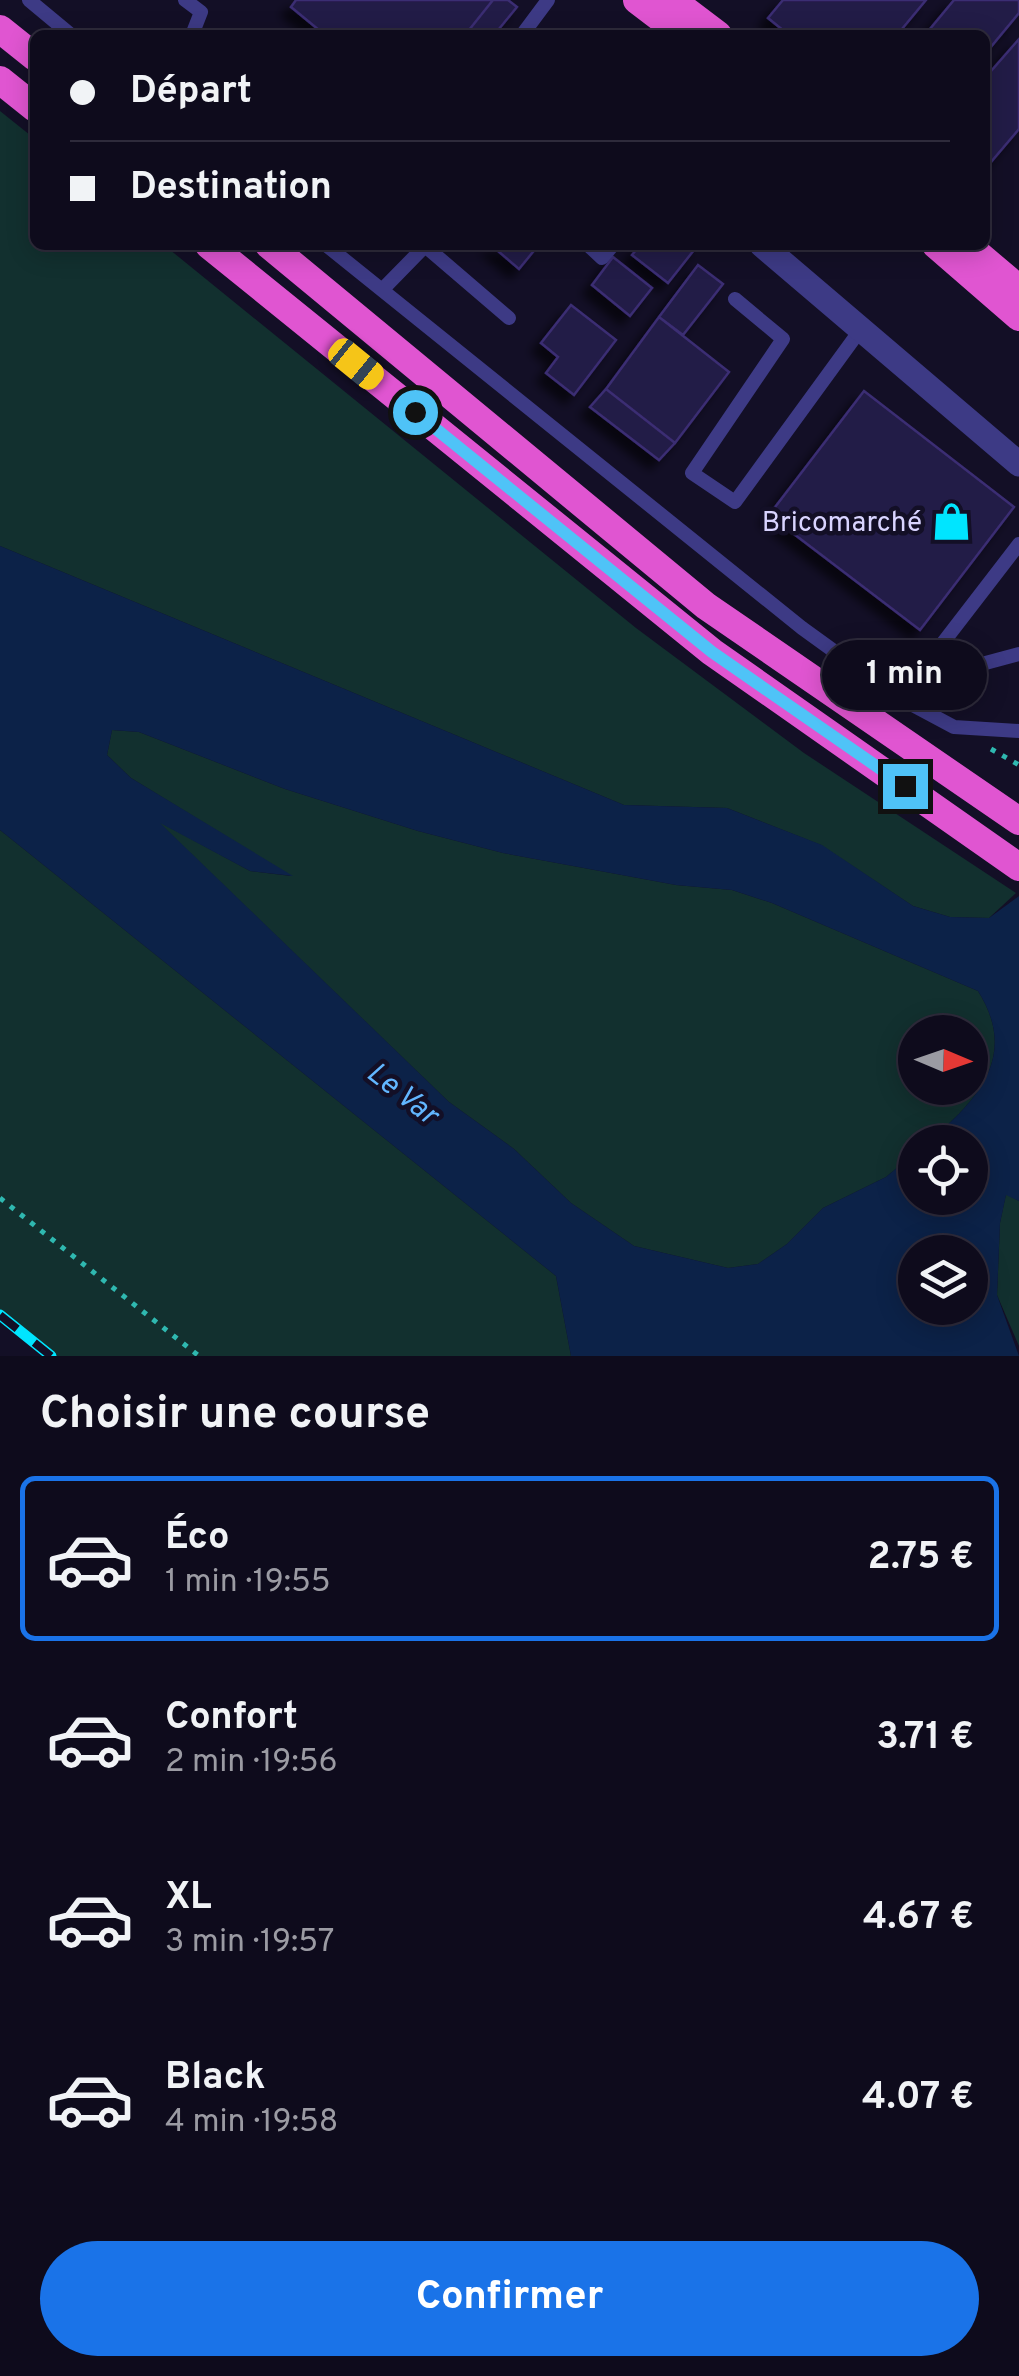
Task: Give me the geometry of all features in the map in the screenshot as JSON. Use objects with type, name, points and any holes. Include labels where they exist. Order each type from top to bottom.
[{"type":"highway","points":[[637,0],[676,30]]},
{"type":"highway","points":[[672,0],[711,30]]},
{"type":"highway","points":[[0,29],[30,53]]},
{"type":"highway","points":[[0,80],[30,104]]},
{"type":"highway","points":[[215,250],[712,652],[1019,866]]},
{"type":"highway","points":[[276,250],[706,606],[1019,821]]},
{"type":"highway","points":[[942,250],[1019,317]]},
{"type":"highway","points":[[973,250],[1019,289]]},
{"type":"street","points":[[768,250],[1019,464]]},
{"type":"lane","points":[[29,0],[65,30]]},
{"type":"lane","points":[[185,0],[201,12],[194,30]]},
{"type":"lane","points":[[525,30],[548,0]]},
{"type":"lane","points":[[332,250],[802,628],[896,696],[954,727],[1019,731]]},
{"type":"lane","points":[[382,290],[421,250]]},
{"type":"lane","points":[[430,250],[509,318]]},
{"type":"lane","points":[[735,299],[783,339],[692,473],[735,502],[861,329]]},
{"type":"lane","points":[[1019,544],[932,657],[952,672],[1019,654]]},
{"type":"lane","points":[[1003,565],[1019,576]]},
{"type":"path","points":[[0,1198],[199,1356]]},
{"type":"green space","points":[[0,111],[30,135],[30,250],[170,250],[636,628],[804,753],[1016,893],[989,918],[950,917],[913,906],[821,845],[727,808],[624,805],[0,546]]},
{"type":"green space","points":[[112,730],[139,732],[285,789],[418,831],[503,853],[676,885],[732,890],[772,903],[978,991],[990,1014],[995,1036],[988,1072],[988,1015],[898,1015],[898,1105],[967,1105],[947,1125],[898,1125],[898,1167],[823,1208],[787,1244],[758,1264],[728,1268],[634,1246],[571,1203],[514,1149],[449,1102],[156,820],[250,871],[291,876],[131,778],[107,755]]},
{"type":"green space","points":[[0,830],[556,1276],[571,1356],[51,1356],[0,1315]]},
{"type":"green space","points":[[1006,1194],[1019,1201],[1019,1346],[997,1295],[1000,1223]]},
{"type":"water","name":"Le Var","points":[[0,546],[624,805],[727,808],[822,845],[913,906],[950,917],[989,918],[1019,896],[1019,1201],[1006,1195],[1000,1223],[997,1295],[1019,1356],[571,1356],[556,1276],[0,830]],"holes":[[[112,730],[139,732],[285,789],[418,831],[503,853],[676,885],[732,890],[772,903],[978,991],[990,1014],[995,1036],[988,1072],[988,1105],[967,1105],[947,1125],[988,1125],[988,1215],[898,1215],[898,1167],[823,1208],[787,1244],[758,1264],[728,1268],[634,1246],[571,1203],[514,1149],[449,1102],[160,823],[250,871],[293,876],[131,778],[107,755]]]},
{"type":"building","points":[[296,0],[493,0],[469,30],[319,30],[291,7]]},
{"type":"building","points":[[493,0],[508,0],[517,7],[498,30],[469,30]]},
{"type":"building","points":[[783,0],[926,0],[901,30],[783,30],[768,18]]},
{"type":"building","points":[[954,0],[1019,0],[1019,13],[990,48],[990,30],[929,30]]},
{"type":"building","points":[[1019,39],[1019,129],[990,163],[990,72]]},
{"type":"building","points":[[497,250],[535,250],[519,269]]},
{"type":"building","points":[[636,250],[694,250],[668,283],[632,255]]},
{"type":"building","points":[[613,257],[652,288],[630,316],[592,285]]},
{"type":"building","points":[[698,265],[723,284],[683,335],[659,317]]},
{"type":"building","points":[[571,305],[616,340],[574,395],[546,373],[558,357],[541,343]]},
{"type":"building","points":[[659,317],[729,372],[675,443],[606,389]]},
{"type":"building","points":[[606,389],[675,443],[659,460],[590,407]]},
{"type":"building","points":[[864,391],[1014,507],[920,630],[769,515]]},
{"type":"railway","points":[[0,1315],[51,1356]]},
{"type":"place","name":"Bricomarché","points":[[952,521]]},
{"type":"route","points":[[415,412],[712,652],[905,786]]}]
